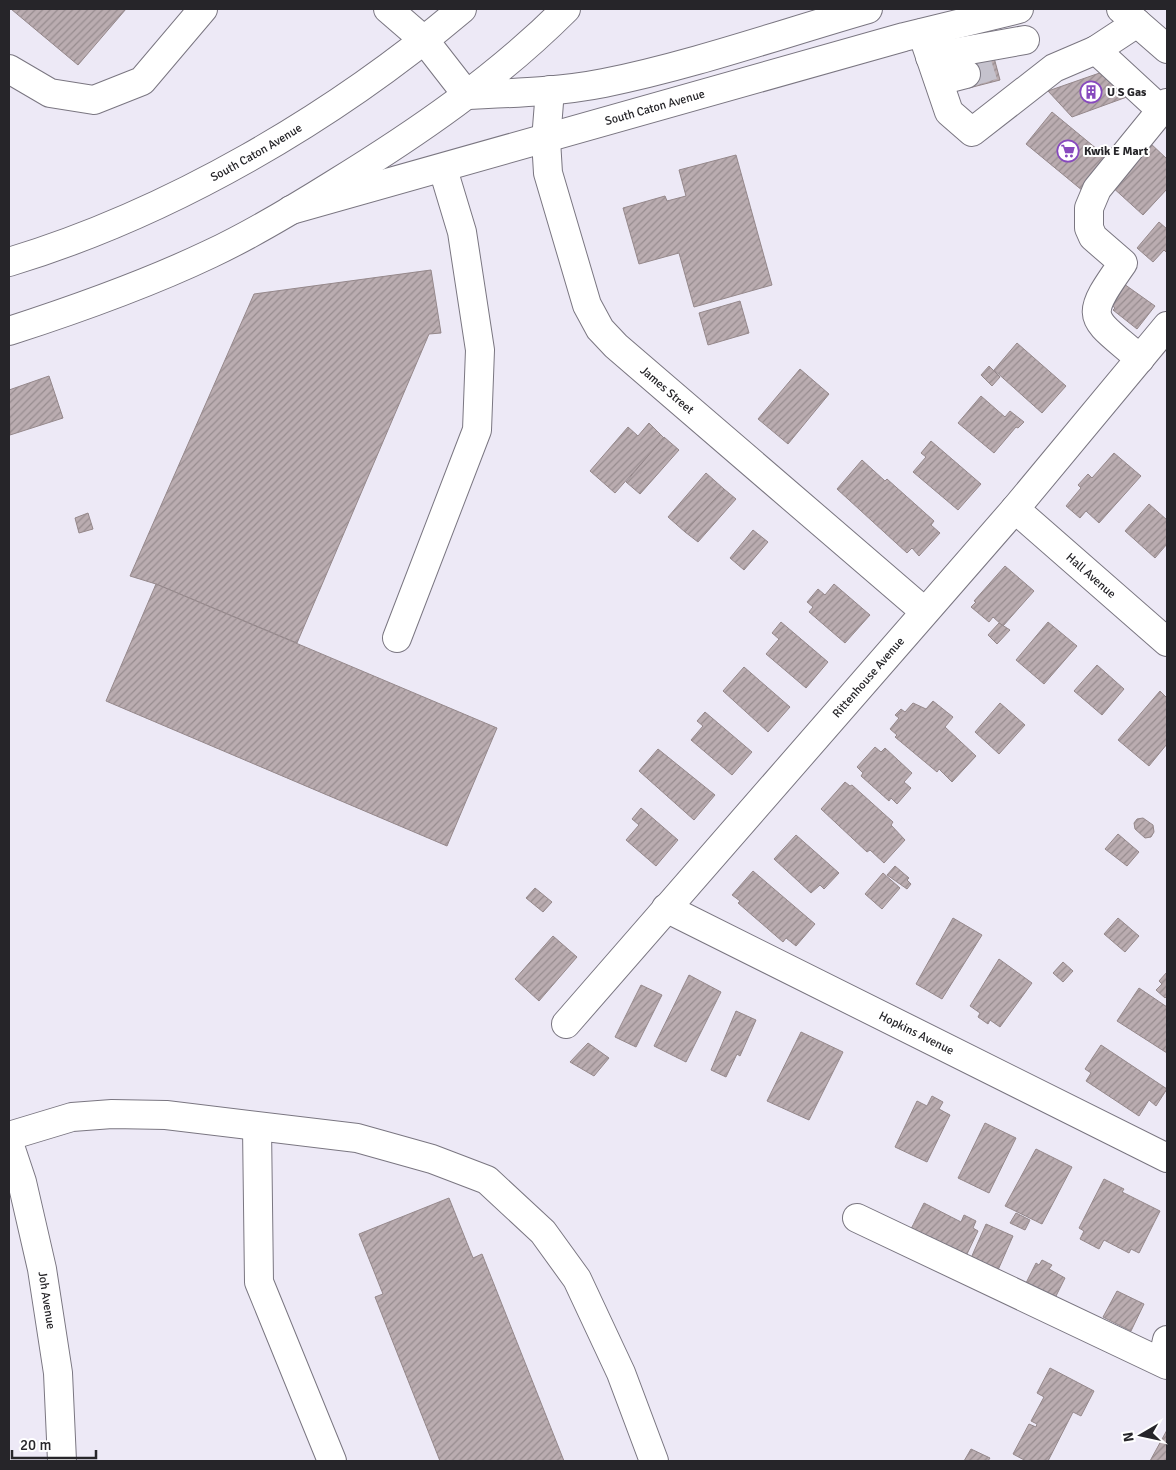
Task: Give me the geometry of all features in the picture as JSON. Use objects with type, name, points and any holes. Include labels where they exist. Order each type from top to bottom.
[{"type":"street","points":[[9,70],[50,94],[94,100],[142,81],[203,9]]},
{"type":"street","points":[[388,9],[425,41],[467,96],[602,84],[656,71],[868,9]]},
{"type":"street","name":"South Caton Avenue","points":[[9,262],[45,251],[96,231],[188,190],[261,151],[343,98],[425,41],[462,9]]},
{"type":"street","name":"South Caton Avenue","points":[[9,331],[68,312],[166,273],[210,254],[291,210],[385,153],[467,96],[566,9]]},
{"type":"street","points":[[1011,11],[1039,54]]},
{"type":"street","name":"South Caton Avenue","points":[[291,210],[546,140],[930,57],[1011,11]]},
{"type":"street","points":[[930,57],[1039,54],[1096,50],[1129,16],[1167,49]]},
{"type":"street","points":[[1096,50],[1164,107],[1097,189],[1089,208],[1088,219],[1093,237],[1123,263],[1099,297],[1096,309],[1098,322],[1140,360]]},
{"type":"street","points":[[930,57],[948,112],[972,132],[1039,54]]},
{"type":"street","points":[[994,65],[1039,54]]},
{"type":"street","points":[[930,57],[966,74]]},
{"type":"street","name":"James Street","points":[[550,90],[546,140],[548,173],[587,305],[600,329],[616,346],[924,612]]},
{"type":"street","points":[[397,638],[477,430],[480,350],[462,232],[443,169]]},
{"type":"street","name":"Rittenhouse Avenue","points":[[566,1024],[1015,509],[1167,326]]},
{"type":"street","name":"Hall Avenue","points":[[1015,509],[1167,642]]},
{"type":"street","name":"Hopkins Avenue","points":[[666,908],[1167,1158]]},
{"type":"street","points":[[9,1136],[72,1117],[112,1114],[166,1114],[257,1127],[357,1138],[432,1159],[487,1180],[543,1232],[577,1279],[621,1373],[654,1461]]},
{"type":"street","points":[[257,1127],[259,1282],[332,1461]]},
{"type":"street","name":"Joh Avenue","points":[[9,1143],[15,1185],[42,1269],[58,1373],[62,1461]]},
{"type":"street","points":[[857,1218],[1165,1356]]},
{"type":"building","points":[[11,9],[126,9],[78,65]]},
{"type":"building","points":[[992,50],[1000,80],[969,88],[962,57]]},
{"type":"building","name":"U S Gas","points":[[1111,69],[1135,94],[1072,117],[1048,91]]},
{"type":"building","name":"Kwik E Mart","points":[[1052,112],[1109,159],[1083,191],[1026,144]]},
{"type":"building","points":[[1149,142],[1167,159],[1167,189],[1143,215],[1110,185]]},
{"type":"building","points":[[736,155],[772,285],[694,307],[679,253],[639,264],[623,208],[665,196],[667,201],[686,196],[679,170]]},
{"type":"building","points":[[1159,222],[1167,229],[1167,253],[1164,250],[1153,262],[1137,248]]},
{"type":"building","points":[[431,270],[441,333],[429,334],[297,643],[156,584],[130,576],[254,294]]},
{"type":"building","points":[[1124,284],[1155,306],[1137,329],[1113,310],[1115,308],[1109,303]]},
{"type":"building","points":[[740,301],[749,333],[708,345],[699,313]]},
{"type":"building","points":[[1017,343],[1066,386],[1042,413],[994,370]]},
{"type":"building","points":[[989,366],[1000,377],[992,386],[981,375]]},
{"type":"building","points":[[800,369],[829,394],[788,444],[758,419]]},
{"type":"building","points":[[49,376],[63,418],[10,435],[9,390]]},
{"type":"building","points":[[981,396],[1005,417],[1010,411],[1024,422],[1018,428],[1016,427],[994,453],[958,423]]},
{"type":"building","points":[[649,423],[664,438],[615,493],[590,471],[628,427],[638,436]]},
{"type":"building","points":[[664,437],[679,450],[640,494],[626,482]]},
{"type":"building","points":[[931,441],[981,484],[958,510],[913,472],[926,457],[921,453]]},
{"type":"building","points":[[1114,453],[1141,476],[1099,523],[1086,511],[1080,518],[1066,506],[1081,488],[1078,485],[1088,474],[1092,478]]},
{"type":"building","points":[[862,460],[885,481],[887,479],[934,521],[931,525],[940,533],[919,556],[912,548],[907,553],[837,489]]},
{"type":"building","points":[[706,473],[724,489],[685,532],[668,517]]},
{"type":"building","points":[[724,489],[736,499],[698,542],[685,532]]},
{"type":"building","points":[[1149,504],[1167,520],[1167,544],[1155,558],[1125,531]]},
{"type":"building","points":[[88,513],[93,529],[79,533],[75,518]]},
{"type":"building","points":[[753,530],[768,542],[744,570],[730,558]]},
{"type":"building","points":[[1005,566],[1034,591],[1003,626],[993,617],[989,622],[971,607],[976,602],[974,601]]},
{"type":"building","points":[[156,584],[497,728],[447,846],[106,701]]},
{"type":"building","points":[[834,584],[870,615],[845,643],[809,612],[813,607],[807,602],[818,589],[825,595]]},
{"type":"building","points":[[781,622],[828,662],[806,688],[766,654],[779,639],[772,633]]},
{"type":"building","points":[[1048,622],[1077,646],[1044,684],[1016,660]]},
{"type":"building","points":[[999,623],[1010,630],[997,644],[988,635]]},
{"type":"building","points":[[1097,665],[1124,689],[1102,715],[1074,691]]},
{"type":"building","points":[[744,667],[790,707],[768,732],[723,691]]},
{"type":"building","points":[[1160,691],[1167,698],[1167,744],[1149,766],[1118,740]]},
{"type":"building","points":[[933,701],[953,717],[945,727],[976,756],[952,782],[939,769],[937,772],[895,737],[897,735],[890,729],[899,718],[895,715],[901,709],[905,712],[913,703],[926,709]]},
{"type":"building","points":[[1000,703],[1025,725],[999,754],[975,732]]},
{"type":"building","points":[[705,712],[752,752],[732,775],[691,740],[703,726],[697,721]]},
{"type":"building","points":[[875,747],[881,752],[885,748],[912,773],[904,782],[911,788],[897,804],[891,798],[889,801],[861,776],[863,773],[857,767]]},
{"type":"building","points":[[658,749],[715,795],[694,820],[639,771]]},
{"type":"building","points":[[845,782],[850,786],[852,785],[893,822],[891,825],[905,840],[884,863],[870,850],[867,852],[821,809]]},
{"type":"building","points":[[641,808],[678,840],[656,866],[626,840],[639,825],[632,819]]},
{"type":"building","points":[[1143,818],[1153,825],[1154,832],[1151,837],[1145,838],[1135,829],[1134,823],[1137,819]]},
{"type":"building","points":[[1118,834],[1139,852],[1127,866],[1105,849]]},
{"type":"building","points":[[796,835],[839,873],[824,889],[820,885],[811,893],[774,859]]},
{"type":"building","points":[[895,866],[909,878],[907,880],[911,884],[907,889],[887,875]]},
{"type":"building","points":[[753,871],[815,924],[796,946],[786,938],[783,942],[738,903],[740,901],[732,895]]},
{"type":"building","points":[[883,873],[900,888],[882,909],[865,894]]},
{"type":"building","points":[[535,888],[552,902],[543,912],[526,898]]},
{"type":"building","points":[[953,918],[982,935],[942,999],[916,984]]},
{"type":"building","points":[[1118,918],[1139,936],[1125,952],[1104,934]]},
{"type":"building","points":[[553,936],[577,957],[539,1001],[515,979]]},
{"type":"building","points":[[999,959],[1032,983],[1000,1027],[990,1020],[988,1024],[978,1017],[980,1013],[970,1006]]},
{"type":"building","points":[[1063,962],[1073,971],[1063,982],[1053,973]]},
{"type":"building","points":[[1167,972],[1167,996],[1165,998],[1156,990],[1162,984],[1159,981]]},
{"type":"building","points":[[689,975],[721,992],[686,1062],[654,1046]]},
{"type":"building","points":[[641,985],[662,995],[636,1047],[615,1037]]},
{"type":"building","points":[[1139,988],[1167,1007],[1167,1053],[1117,1021]]},
{"type":"building","points":[[736,1011],[756,1020],[740,1056],[737,1054],[726,1077],[711,1070]]},
{"type":"building","points":[[801,1032],[843,1052],[809,1120],[767,1101]]},
{"type":"building","points":[[588,1043],[609,1058],[594,1076],[570,1062]]},
{"type":"building","points":[[1101,1045],[1167,1089],[1156,1106],[1149,1100],[1139,1116],[1086,1081],[1091,1073],[1085,1069]]},
{"type":"building","points":[[932,1096],[943,1102],[939,1109],[950,1115],[927,1162],[895,1147],[917,1101],[927,1106]]},
{"type":"building","points":[[985,1123],[1016,1138],[989,1193],[958,1178]]},
{"type":"building","points":[[1036,1149],[1072,1167],[1042,1224],[1005,1206]]},
{"type":"building","points":[[1104,1179],[1124,1189],[1122,1192],[1160,1211],[1139,1253],[1131,1249],[1129,1253],[1104,1240],[1099,1249],[1080,1239],[1084,1231],[1079,1228]]},
{"type":"building","points":[[449,1198],[473,1258],[482,1254],[564,1461],[440,1461],[375,1297],[383,1294],[359,1234]]},
{"type":"building","points":[[924,1203],[961,1222],[964,1215],[976,1221],[973,1228],[978,1231],[966,1256],[911,1229]]},
{"type":"building","points":[[1016,1213],[1030,1220],[1025,1230],[1010,1223]]},
{"type":"building","points":[[986,1224],[1013,1236],[998,1270],[971,1258]]},
{"type":"building","points":[[1042,1260],[1052,1265],[1049,1269],[1065,1278],[1055,1298],[1026,1283],[1036,1263],[1039,1265]]},
{"type":"building","points":[[1117,1291],[1144,1304],[1131,1331],[1103,1317]]},
{"type":"building","points":[[1050,1368],[1094,1391],[1081,1416],[1073,1412],[1048,1461],[1026,1461],[1013,1454],[1029,1424],[1036,1427],[1037,1424],[1031,1421],[1044,1397],[1037,1393]]},
{"type":"building","points":[[1167,1430],[1167,1461],[1150,1461]]},
{"type":"building","points":[[971,1449],[990,1458],[988,1461],[964,1461]]},
{"type":"tunnel","points":[[966,74],[994,65]]},
{"type":"place","name":"U S Gas","points":[[1091,92]]},
{"type":"place","name":"Kwik E Mart","points":[[1068,151]]}]
